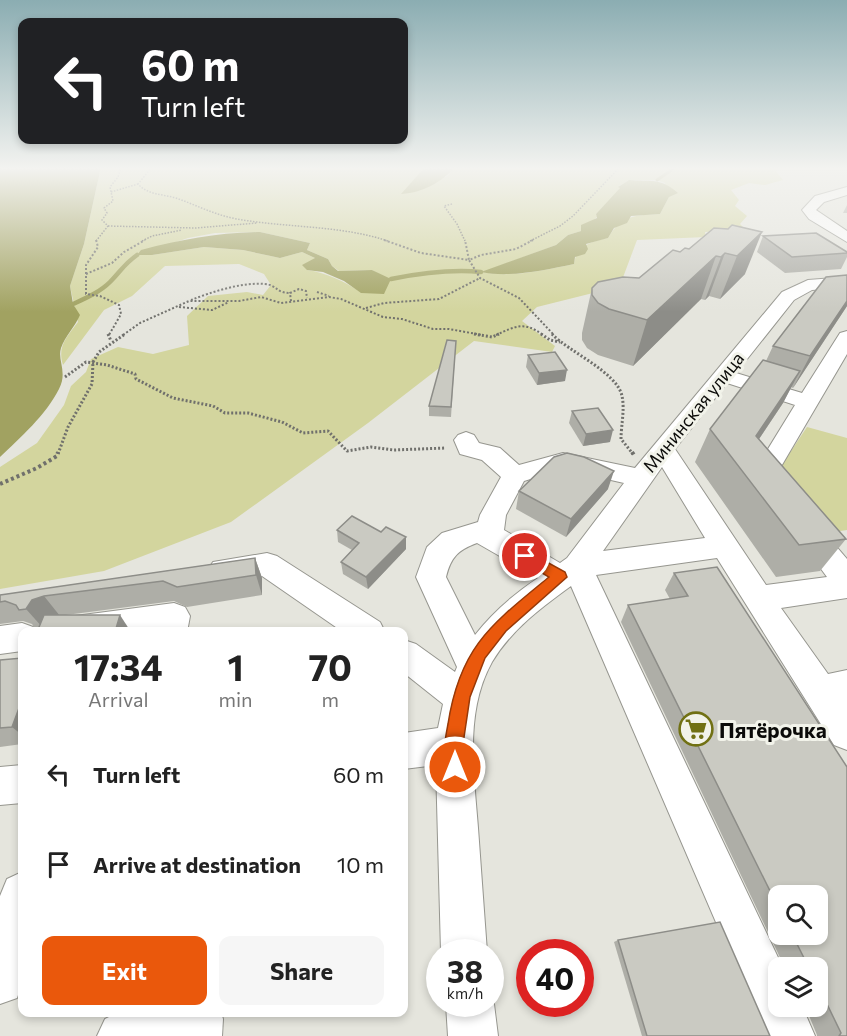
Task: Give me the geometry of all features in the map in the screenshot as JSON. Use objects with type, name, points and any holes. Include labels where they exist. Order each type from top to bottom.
[{"type":"street","points":[[815,215],[825,225],[847,238]]},
{"type":"street","points":[[825,225],[838,223],[831,215]]},
{"type":"street","name":"Мининская улица","points":[[467,681],[478,654],[500,627],[568,571],[722,375],[788,296],[808,285],[847,282]]},
{"type":"street","points":[[847,337],[767,470],[768,480],[847,580]]},
{"type":"street","points":[[722,375],[808,402]]},
{"type":"street","points":[[467,444],[491,454],[515,475]]},
{"type":"street","points":[[490,535],[493,515],[515,475],[546,464],[563,461],[650,465],[725,546],[758,599],[833,688],[847,732]]},
{"type":"street","points":[[463,939],[454,744],[467,681],[430,577],[437,555],[452,541],[476,532],[490,535],[568,571],[725,546]]},
{"type":"street","points":[[197,574],[267,564],[362,627]]},
{"type":"street","points":[[568,571],[790,1036]]},
{"type":"street","points":[[758,599],[847,586]]},
{"type":"street","points":[[96,627],[174,616],[172,627]]},
{"type":"street","points":[[0,640],[18,638]]},
{"type":"street","points":[[408,656],[467,681]]},
{"type":"street","points":[[408,750],[454,744]]},
{"type":"street","points":[[0,786],[18,784]]},
{"type":"street","points":[[0,981],[18,910]]},
{"type":"street","points":[[471,1017],[473,1036]]},
{"type":"street","points":[[122,1036],[199,1019],[197,1036]]},
{"type":"path","points":[[105,215],[102,220],[108,226],[195,228]]},
{"type":"path","points":[[225,215],[328,229],[381,239],[421,253],[469,260],[481,255],[516,249],[560,226],[574,215]]},
{"type":"path","points":[[453,215],[468,251],[469,260],[480,278],[519,298],[560,342],[615,381],[622,396],[621,439],[650,465]]},
{"type":"path","points":[[86,274],[112,263],[124,252],[152,236],[195,228],[268,222]]},
{"type":"path","points":[[108,226],[96,240],[98,247],[86,265],[86,294],[100,296],[119,305],[121,314],[108,333],[111,342]]},
{"type":"path","points":[[365,308],[384,303],[439,299],[480,278]]},
{"type":"path","points":[[0,484],[37,468],[57,456],[68,427],[92,384],[93,362],[99,352],[140,323],[216,291],[262,284],[275,287],[280,292],[290,293],[300,289],[306,291],[308,297]]},
{"type":"path","points":[[317,292],[325,293],[329,297]]},
{"type":"path","points":[[290,293],[291,301]]},
{"type":"path","points":[[189,301],[229,302],[261,297],[281,303],[329,297],[341,299],[383,317],[433,329],[449,329],[492,337],[519,325],[535,329],[550,340],[560,342]]},
{"type":"path","points":[[178,307],[212,310],[229,302]]},
{"type":"path","points":[[65,376],[86,362],[93,362],[135,374],[136,379],[173,398],[213,406],[225,412],[248,413],[282,422],[303,432],[328,431],[347,451],[371,447],[393,450],[467,444]]},
{"type":"shaded area","points":[[0,215],[90,215],[84,244],[70,286],[73,304],[80,315],[61,348],[62,383],[54,399],[40,417],[0,457]]},
{"type":"shaded area","points":[[90,215],[596,215],[581,231],[568,235],[556,245],[483,272],[494,274],[517,274],[574,264],[578,253],[586,245],[608,238],[618,225],[636,216],[747,216],[740,224],[745,229],[705,232],[706,237],[637,240],[622,280],[601,291],[537,307],[522,321],[555,346],[552,352],[474,341],[368,423],[231,522],[104,571],[0,589],[0,467],[37,443],[64,405],[71,386],[86,372],[91,359],[118,347],[153,354],[189,345],[187,316],[208,296],[247,292],[263,295],[271,285],[264,274],[239,264],[165,266],[132,296],[104,310],[63,365],[62,347],[78,322],[70,286],[84,244]],"holes":[[[260,232],[310,243],[307,250],[328,259],[339,271],[372,270],[390,280],[362,293],[335,278],[307,270],[315,258],[302,252],[280,258],[243,250],[204,247],[138,255],[188,238],[215,233]]]},
{"type":"shaded area","points":[[596,215],[640,215],[631,216],[627,223],[614,228],[608,238],[586,244],[588,249],[585,254],[575,257],[574,264],[516,274],[481,272],[556,245],[568,235],[581,231],[581,225],[597,218]]},
{"type":"shaded area","points":[[260,232],[310,243],[307,250],[328,259],[338,271],[372,270],[391,279],[384,294],[361,293],[344,281],[323,272],[307,270],[302,265],[315,258],[302,252],[280,258],[243,250],[204,247],[137,255],[141,250],[186,240],[214,235]]},
{"type":"shaded area","points":[[807,427],[847,438],[847,530],[820,534],[779,469]]},
{"type":"building","points":[[732,225],[762,232],[737,256],[725,253],[721,257],[716,256],[647,320],[609,309],[598,303],[592,295],[592,288],[598,282],[623,277],[639,278],[673,250],[680,252],[685,248],[689,249],[714,228],[728,229]]},
{"type":"building","points":[[816,233],[847,253],[792,257],[763,236]]},
{"type":"building","points":[[847,275],[847,301],[810,356],[773,346],[826,277]]},
{"type":"building","points":[[447,340],[456,341],[451,407],[429,406]]},
{"type":"building","points":[[555,352],[567,370],[539,373],[528,355]]},
{"type":"building","points":[[763,360],[800,371],[756,436],[846,539],[799,545],[710,429]]},
{"type":"building","points":[[598,408],[613,430],[586,434],[572,411]]},
{"type":"building","points":[[567,453],[584,457],[614,471],[571,519],[519,491],[554,457]]},
{"type":"building","points":[[352,516],[381,532],[386,527],[406,537],[366,577],[341,562],[359,543],[337,530]]},
{"type":"building","points":[[255,558],[256,575],[177,587],[163,581],[44,596],[32,600],[26,609],[19,610],[16,605],[5,601],[0,602],[0,595]]},
{"type":"building","points":[[717,567],[847,767],[847,1036],[839,1036],[841,1033],[828,1006],[828,957],[804,957],[798,945],[828,945],[828,885],[768,885],[768,887],[628,605],[688,596],[674,573]]},
{"type":"building","points":[[44,615],[120,615],[116,627],[39,627]]},
{"type":"building","points":[[18,658],[18,711],[12,727],[0,728],[0,660]]},
{"type":"building","points":[[720,922],[770,1036],[647,1036],[618,940]]},
{"type":"waterway","points":[[73,304],[106,286],[137,255]]},
{"type":"waterway","points":[[391,279],[436,272],[481,272]]},
{"type":"place","name":"Пятёрочка","points":[[696,729]]},
{"type":"route","points":[[455,767],[454,744],[461,697],[478,654],[500,627],[528,601],[560,577],[525,556]]}]
